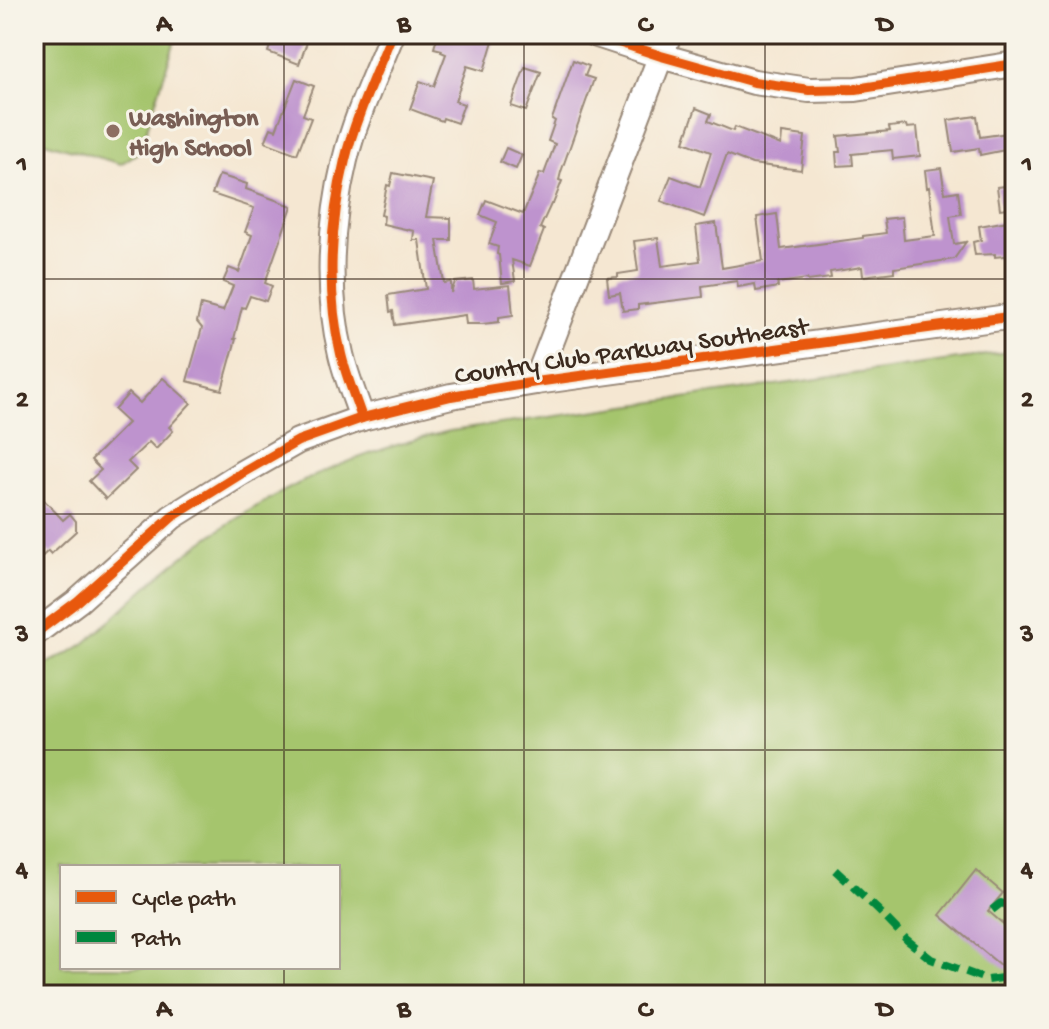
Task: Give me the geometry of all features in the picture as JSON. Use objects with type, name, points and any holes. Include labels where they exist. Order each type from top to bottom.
[{"type":"street","points":[[362,418],[341,355],[334,316],[331,280],[335,217],[345,159],[392,34]]},
{"type":"street","points":[[594,34],[665,45],[754,82],[809,90],[856,89],[1015,64]]},
{"type":"street","points":[[536,382],[665,45]]},
{"type":"street","name":"Country Club Parkway Southeast","points":[[34,634],[78,601],[172,517],[298,441],[362,418],[451,396],[536,382],[1015,316]]},
{"type":"green space","points":[[34,34],[177,34],[140,151],[121,164],[34,139]]},
{"type":"green space","points":[[1015,351],[1015,995],[34,995],[34,670],[85,643],[172,565],[236,519],[337,466],[450,431]]},
{"type":"building","points":[[274,34],[310,34],[299,64],[268,52]]},
{"type":"building","points":[[438,34],[470,34],[493,41],[484,71],[467,66],[455,101],[464,104],[457,123],[410,109],[420,81],[434,86],[446,54],[434,48]]},
{"type":"building","points":[[573,60],[589,66],[585,76],[594,79],[561,172],[559,180],[562,181],[540,228],[544,230],[530,266],[512,260],[515,281],[502,283],[498,247],[489,244],[497,222],[480,215],[486,200],[523,214],[540,173],[544,174],[555,144],[548,141],[555,121],[552,119]]},
{"type":"building","points":[[525,67],[541,72],[526,111],[511,106]]},
{"type":"building","points":[[296,79],[314,86],[303,115],[311,118],[297,154],[265,142],[271,128],[276,130]]},
{"type":"building","points":[[696,108],[711,114],[708,121],[733,131],[735,127],[781,145],[782,133],[805,136],[801,170],[752,164],[727,154],[704,217],[661,201],[671,176],[700,187],[711,152],[684,142]]},
{"type":"building","points":[[977,116],[980,137],[1015,132],[1015,148],[980,155],[979,148],[953,152],[948,120]]},
{"type":"building","points":[[906,125],[907,128],[917,127],[920,156],[893,159],[892,150],[852,154],[853,165],[837,166],[836,152],[840,152],[838,136],[890,131],[889,127]]},
{"type":"building","points":[[506,148],[522,155],[516,169],[500,162]]},
{"type":"building","points":[[941,168],[945,193],[958,191],[961,214],[950,216],[954,244],[966,242],[954,259],[863,276],[862,267],[830,272],[831,278],[777,283],[778,287],[756,291],[755,284],[738,287],[737,281],[702,286],[703,297],[638,305],[638,309],[623,311],[620,293],[609,295],[607,278],[638,271],[634,241],[658,238],[662,266],[700,261],[696,226],[716,223],[722,268],[763,261],[757,217],[777,214],[781,249],[886,233],[884,219],[902,217],[904,240],[935,236],[925,170]]},
{"type":"building","points":[[393,173],[433,181],[426,217],[451,218],[451,240],[437,240],[444,283],[451,282],[451,293],[455,282],[473,280],[474,289],[510,285],[513,315],[499,317],[499,322],[482,324],[466,324],[465,315],[395,325],[388,295],[426,289],[419,240],[413,240],[414,231],[383,224],[384,216],[381,215],[387,185],[390,186]]},
{"type":"building","points":[[219,175],[247,184],[246,189],[292,206],[265,283],[272,286],[266,301],[250,296],[245,308],[242,307],[222,390],[187,381],[202,328],[197,322],[201,305],[223,311],[233,286],[223,282],[229,268],[239,272],[252,235],[245,232],[254,208],[212,194]]},
{"type":"building","points":[[1015,185],[1015,207],[1000,209],[997,187]]},
{"type":"building","points":[[1008,221],[1013,255],[975,255],[973,242],[981,240],[979,226]]},
{"type":"building","points":[[163,378],[191,403],[169,427],[173,431],[156,449],[149,442],[128,462],[136,470],[106,499],[89,481],[101,470],[91,460],[128,423],[114,410],[129,393],[140,403]]},
{"type":"building","points":[[42,498],[63,520],[70,514],[76,521],[76,531],[51,554],[48,551],[34,564],[34,505]]},
{"type":"building","points":[[976,870],[1003,893],[988,911],[1015,934],[1015,960],[1006,970],[940,915]]},
{"type":"marked path","points":[[835,870],[931,959],[988,980],[1015,976]]},
{"type":"marked path","points":[[992,910],[1001,903],[1015,908]]},
{"type":"cycle path","points":[[362,418],[345,370],[336,330],[332,282],[333,232],[349,144],[392,34]]},
{"type":"cycle path","points":[[594,34],[754,82],[809,90],[856,89],[1015,64]]},
{"type":"cycle path","points":[[34,634],[78,601],[172,517],[298,441],[362,418],[451,396],[536,382],[1015,316]]},
{"type":"place","name":"Washington High School","points":[[113,131]]}]
